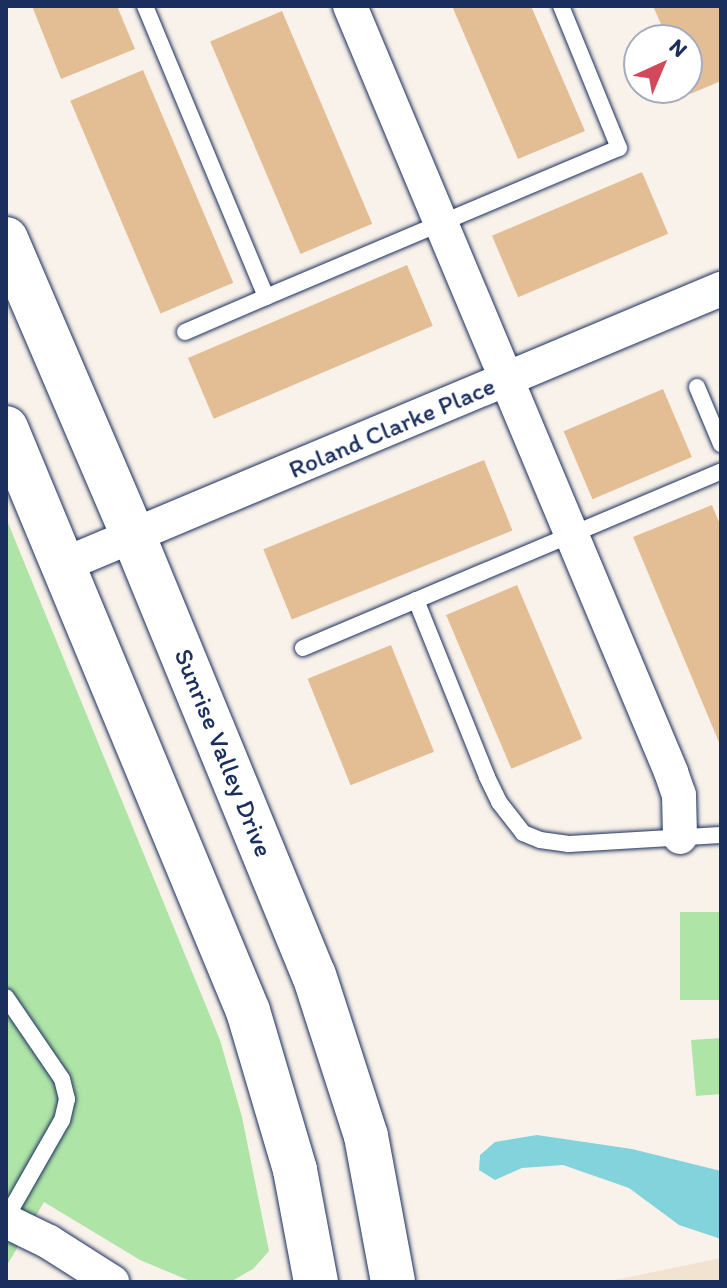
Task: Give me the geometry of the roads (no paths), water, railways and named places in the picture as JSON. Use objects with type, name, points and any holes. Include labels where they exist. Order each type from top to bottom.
[{"type":"main road","name":"Sunrise Valley Drive","points":[[6,239],[134,537],[314,975],[366,1136],[393,1282]]},
{"type":"main road","points":[[6,428],[252,1022],[295,1170],[316,1282]]},
{"type":"street","points":[[350,6],[504,380],[671,772],[679,795],[680,837]]},
{"type":"street","name":"Roland Clarke Place","points":[[63,565],[721,289]]},
{"type":"street","points":[[6,1220],[49,1242],[112,1282]]},
{"type":"lane","points":[[145,6],[266,297]]},
{"type":"lane","points":[[185,332],[619,148],[561,6]]},
{"type":"lane","points":[[697,387],[721,444]]},
{"type":"lane","points":[[303,648],[721,471]]},
{"type":"lane","points":[[416,600],[493,790],[523,833],[540,840],[569,844],[721,835]]},
{"type":"lane","points":[[6,997],[62,1079],[67,1099],[62,1120],[6,1220]]},
{"type":"water","points":[[537,1135],[632,1149],[721,1171],[721,1239],[679,1225],[629,1188],[563,1165],[522,1168],[495,1180],[479,1170],[480,1155],[495,1142]]}]
